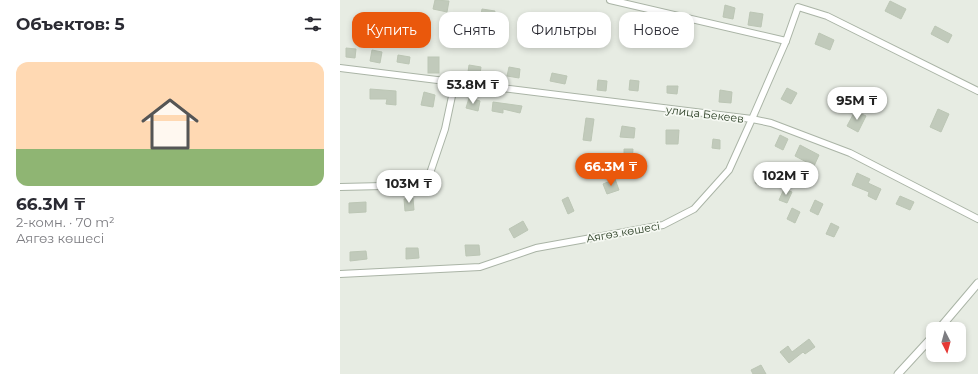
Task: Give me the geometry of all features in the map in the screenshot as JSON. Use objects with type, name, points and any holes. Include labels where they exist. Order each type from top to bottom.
[{"type":"street","points":[[610,0],[786,41]]},
{"type":"street","name":"улица Бекеев","points":[[340,68],[752,119],[786,41],[801,0]]},
{"type":"street","points":[[798,7],[827,16],[978,91]]},
{"type":"street","points":[[340,187],[426,185],[445,129],[455,82]]},
{"type":"street","points":[[752,119],[771,123],[850,153],[978,219]]},
{"type":"street","name":"Аягөз көшесі","points":[[340,274],[480,267],[536,248],[663,225],[694,209],[730,170],[752,119]]},
{"type":"street","points":[[945,322],[978,283]]},
{"type":"street","points":[[898,374],[926,344]]},
{"type":"building","points":[[435,0],[449,1],[447,12],[433,9]]},
{"type":"building","points":[[890,1],[906,9],[901,19],[885,11]]},
{"type":"building","points":[[725,5],[735,8],[733,19],[723,17]]},
{"type":"building","points":[[482,9],[495,11],[495,12],[481,12]]},
{"type":"building","points":[[750,12],[763,14],[761,27],[748,25]]},
{"type":"building","points":[[935,26],[952,35],[948,43],[931,34]]},
{"type":"building","points":[[819,33],[834,40],[830,50],[815,44]]},
{"type":"building","points":[[346,48],[356,49],[355,58],[346,57]]},
{"type":"building","points":[[372,50],[382,52],[380,63],[370,61]]},
{"type":"building","points":[[398,55],[410,57],[409,64],[397,62]]},
{"type":"building","points":[[428,57],[439,57],[439,73],[428,73]]},
{"type":"building","points":[[469,65],[481,67],[480,74],[468,72]]},
{"type":"building","points":[[509,67],[520,69],[519,78],[507,76]]},
{"type":"building","points":[[552,73],[567,76],[565,84],[550,81]]},
{"type":"building","points":[[598,80],[607,81],[606,91],[597,90]]},
{"type":"building","points":[[630,80],[639,81],[638,91],[629,90]]},
{"type":"building","points":[[667,86],[678,86],[677,94],[667,93]]},
{"type":"building","points":[[787,88],[797,93],[791,104],[781,99]]},
{"type":"building","points":[[370,89],[396,91],[396,105],[386,104],[387,99],[370,99]]},
{"type":"building","points":[[720,90],[732,92],[731,103],[719,102]]},
{"type":"building","points":[[424,92],[435,95],[433,107],[421,105]]},
{"type":"building","points":[[469,98],[480,101],[478,111],[466,108]]},
{"type":"building","points":[[493,102],[522,106],[520,113],[503,109],[503,113],[492,111]]},
{"type":"building","points":[[938,109],[949,114],[941,132],[930,127]]},
{"type":"building","points":[[855,111],[866,116],[858,132],[847,126]]},
{"type":"building","points":[[586,118],[594,119],[591,141],[583,140]]},
{"type":"building","points":[[622,126],[635,128],[634,138],[620,137]]},
{"type":"building","points":[[666,130],[679,130],[678,144],[666,144]]},
{"type":"building","points":[[780,135],[788,139],[783,150],[775,146]]},
{"type":"building","points":[[713,139],[720,140],[720,149],[712,148]]},
{"type":"building","points":[[800,145],[819,155],[814,166],[795,156]]},
{"type":"building","points":[[624,149],[633,149],[632,163],[624,163]]},
{"type":"building","points":[[857,173],[870,179],[868,183],[881,189],[876,200],[868,196],[869,192],[852,185]]},
{"type":"building","points":[[759,174],[767,177],[762,187],[755,183]]},
{"type":"building","points":[[615,179],[619,190],[607,194],[603,184]]},
{"type":"building","points":[[784,189],[792,192],[787,203],[779,200]]},
{"type":"building","points":[[900,196],[914,202],[910,210],[896,204]]},
{"type":"building","points":[[568,197],[574,211],[568,214],[562,200]]},
{"type":"building","points":[[413,198],[414,210],[405,211],[404,199]]},
{"type":"building","points":[[815,200],[823,204],[818,215],[810,211]]},
{"type":"building","points":[[366,202],[366,212],[349,213],[349,203]]},
{"type":"building","points":[[792,208],[800,212],[795,223],[787,219]]},
{"type":"building","points":[[523,221],[528,230],[514,238],[509,229]]},
{"type":"building","points":[[831,223],[839,227],[834,237],[826,234]]},
{"type":"building","points":[[465,245],[479,245],[480,255],[466,256]]},
{"type":"building","points":[[406,248],[418,248],[419,258],[406,259]]},
{"type":"building","points":[[366,251],[367,259],[350,261],[350,252]]},
{"type":"building","points":[[809,339],[815,347],[805,354],[803,352],[789,363],[780,352],[788,346],[792,352]]},
{"type":"building","points":[[761,365],[766,374],[753,374],[751,370]]}]
